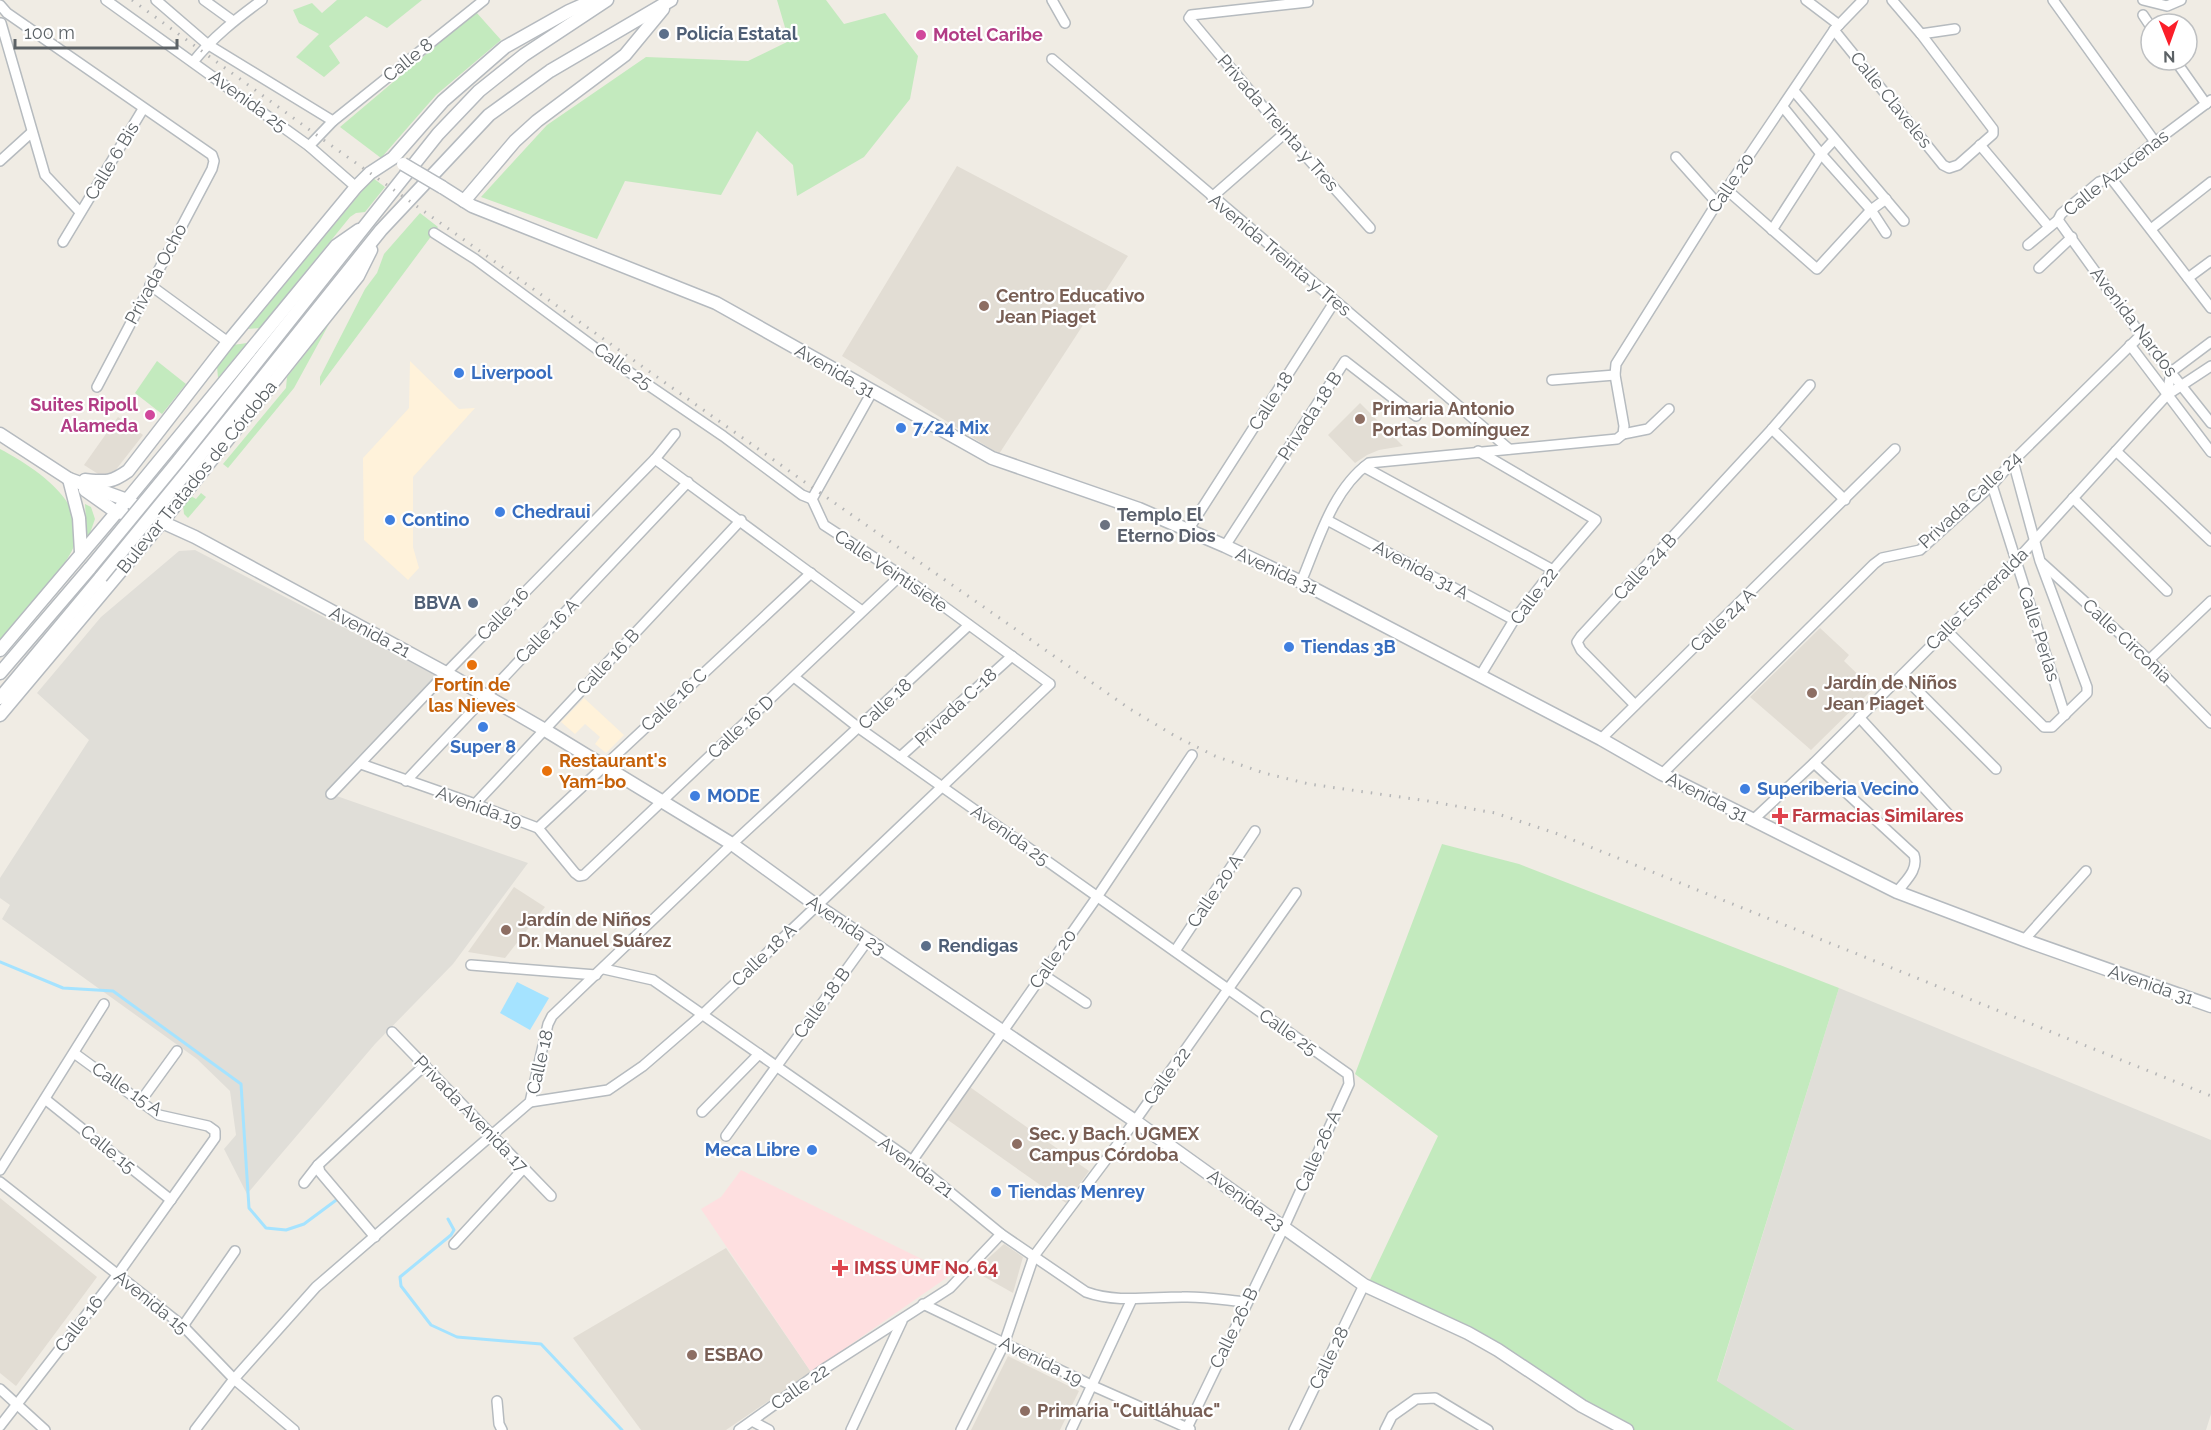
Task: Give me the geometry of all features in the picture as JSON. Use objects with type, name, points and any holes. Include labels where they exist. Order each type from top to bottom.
[{"type":"street","name":"Avenida 25","points":[[106,0],[309,146],[356,187]]},
{"type":"street","points":[[156,0],[207,44],[333,121]]},
{"type":"street","points":[[204,0],[232,21]]},
{"type":"street","points":[[193,62],[207,44],[232,21],[262,0]]},
{"type":"street","name":"Calle 8","points":[[309,146],[333,121],[484,0]]},
{"type":"street","points":[[69,479],[106,482],[128,471],[228,342],[356,187],[370,173],[398,161],[443,101],[505,47],[569,11],[594,0]]},
{"type":"street","name":"Bulevar Tratados de Córdoba","points":[[0,698],[101,577],[184,464],[438,134],[479,91],[524,55],[607,0]]},
{"type":"street","points":[[1052,0],[1065,23]]},
{"type":"street","name":"Calle Claveles","points":[[1806,0],[1836,28],[1943,165],[1949,168],[1958,165],[1980,145]]},
{"type":"street","name":"Calle 20","points":[[1623,434],[1616,363],[1716,203],[1836,28],[1863,0]]},
{"type":"street","points":[[1892,0],[1921,34],[1993,129],[1993,134],[1980,145],[2049,227]]},
{"type":"street","points":[[2053,0],[2155,142]]},
{"type":"street","points":[[2143,0],[2167,6],[2181,0]]},
{"type":"street","points":[[464,201],[515,141],[537,121],[625,55],[670,1]]},
{"type":"street","name":"Bulevar Tratados de Córdoba","points":[[0,673],[90,568],[184,464],[381,230],[489,116],[550,71],[670,1]]},
{"type":"street","name":"Privada Treinta y Tres","points":[[1308,2],[1189,16],[1189,18],[1285,133],[1370,228]]},
{"type":"street","points":[[0,5],[7,13],[143,109]]},
{"type":"street","points":[[7,13],[0,23],[45,176],[80,212]]},
{"type":"street","points":[[1921,34],[1955,29]]},
{"type":"street","name":"Avenida Treinta y Tres","points":[[1052,59],[1509,449]]},
{"type":"street","points":[[2184,72],[2208,102]]},
{"type":"street","points":[[1794,91],[1904,221]]},
{"type":"street","name":"Calle Azucenas","points":[[2028,245],[2099,182],[2110,178],[2208,102]]},
{"type":"street","points":[[1783,107],[1871,210],[1886,233]]},
{"type":"street","name":"Privada Ocho","points":[[97,387],[212,169],[214,161],[212,155],[143,109]]},
{"type":"street","name":"Calle 6 Bis","points":[[63,242],[143,109]]},
{"type":"street","points":[[0,161],[32,132]]},
{"type":"street","points":[[1212,197],[1285,133]]},
{"type":"street","points":[[1772,230],[1821,154],[1834,140]]},
{"type":"street","points":[[1676,156],[1716,203]]},
{"type":"street","name":"Avenida 31","points":[[398,161],[472,206],[716,303],[992,458],[1139,509],[1301,582],[1662,774],[1897,892],[2211,1006]]},
{"type":"street","points":[[2110,178],[2211,308]]},
{"type":"street","points":[[2151,229],[2211,182]]},
{"type":"street","points":[[1726,189],[1817,269],[1871,210],[1886,199]]},
{"type":"street","name":"Avenida Nardos","points":[[2058,220],[2141,335],[2211,423]]},
{"type":"street","name":"Bulevar Tratados de Córdoba","points":[[0,650],[81,552],[127,501],[336,246],[370,222]]},
{"type":"street","name":"Bulevar Tratados de Córdoba","points":[[0,715],[162,522],[358,276],[381,230]]},
{"type":"street","name":"Calle 25","points":[[434,233],[476,259],[613,361],[723,436],[802,495],[812,499]]},
{"type":"street","points":[[2039,268],[2072,237]]},
{"type":"street","points":[[2188,279],[2211,261]]},
{"type":"street","points":[[150,285],[228,342],[261,336]]},
{"type":"street","name":"Calle 18","points":[[1188,530],[1335,302]]},
{"type":"street","name":"Privada Calle 24","points":[[1662,774],[1874,564],[1882,558],[1920,550],[1992,485],[2013,461],[2141,335]]},
{"type":"street","points":[[2167,395],[2171,372],[2211,342]]},
{"type":"street","name":"Avenida Nardos","points":[[2130,345],[2211,452]]},
{"type":"street","name":"Privada 18 B","points":[[1225,546],[1346,361],[1416,416]]},
{"type":"street","name":"Calle Esmeralda","points":[[1753,820],[1814,763],[2015,562],[2167,395],[2211,366]]},
{"type":"street","points":[[207,370],[214,393]]},
{"type":"street","points":[[1552,380],[1616,375]]},
{"type":"street","points":[[1810,385],[1772,429],[1845,500]]},
{"type":"street","points":[[812,499],[872,392]]},
{"type":"street","points":[[1301,582],[1327,520],[1352,479],[1364,467],[1374,462],[1617,439],[1623,434],[1648,429],[1669,409]]},
{"type":"street","name":"Calle 24 B","points":[[1635,705],[1581,650],[1577,642],[1588,627],[1772,429]]},
{"type":"street","name":"Avenida 21","points":[[0,434],[69,479],[127,501],[162,522],[195,537],[446,673],[545,730],[732,844]]},
{"type":"street","name":"Calle 16","points":[[331,794],[655,459],[675,434]]},
{"type":"street","name":"Calle 24 A","points":[[1601,740],[1895,449]]},
{"type":"street","name":"Calle 22","points":[[1478,451],[1596,520],[1514,620],[1480,676]]},
{"type":"street","points":[[2116,451],[2211,541]]},
{"type":"street","points":[[655,459],[862,611]]},
{"type":"street","points":[[1946,630],[2044,727],[2052,727],[2088,690],[2040,561],[2013,461]]},
{"type":"street","points":[[1364,467],[1553,570]]},
{"type":"street","points":[[69,479],[117,512],[162,522]]},
{"type":"street","points":[[69,479],[79,518],[81,552]]},
{"type":"street","name":"Calle 16 A","points":[[406,781],[688,482]]},
{"type":"street","name":"Calle Perlas","points":[[1992,485],[2065,715]]},
{"type":"street","points":[[2073,498],[2168,591]]},
{"type":"street","name":"Calle Veintisiete","points":[[812,499],[824,525],[901,576],[1050,684]]},
{"type":"street","name":"Calle 16 B","points":[[475,804],[741,520]]},
{"type":"street","name":"Avenida 31 A","points":[[1327,520],[1514,620]]},
{"type":"street","name":"Calle Circonia","points":[[2040,561],[2149,660],[2211,723]]},
{"type":"street","name":"Calle 16 C","points":[[538,828],[811,573]]},
{"type":"street","name":"Calle 16 D","points":[[579,876],[584,875],[901,576]]},
{"type":"street","points":[[2149,660],[2211,601]]},
{"type":"street","name":"Calle 18","points":[[195,1430],[234,1379],[316,1287],[530,1102],[548,1024],[552,1016],[732,844],[969,625]]},
{"type":"street","name":"Privada C-18","points":[[900,757],[1012,656]]},
{"type":"street","points":[[1902,675],[1996,769]]},
{"type":"street","name":"Avenida 25","points":[[794,677],[859,728],[1229,990]]},
{"type":"street","name":"Calle 18 A","points":[[530,1102],[608,1090],[643,1066],[703,1014],[1050,684]]},
{"type":"street","points":[[1859,717],[1950,816]]},
{"type":"street","name":"Calle 20","points":[[912,1161],[1097,897],[1192,755]]},
{"type":"street","points":[[1814,763],[1914,855],[1917,862],[1915,868],[1897,892]]},
{"type":"street","name":"Avenida 19","points":[[361,764],[538,828],[579,876]]},
{"type":"street","name":"Calle 20 A","points":[[1175,951],[1255,831]]},
{"type":"street","name":"Avenida 23","points":[[732,844],[816,905],[1135,1121],[1364,1286],[1468,1333],[1498,1350],[1582,1406],[1627,1430]]},
{"type":"street","points":[[2024,940],[2086,871]]},
{"type":"street","name":"Calle 22","points":[[961,1430],[1004,1344],[1034,1256],[1135,1121],[1296,893]]},
{"type":"street","name":"Calle 18 B","points":[[726,1136],[868,940]]},
{"type":"street","name":"Avenida 21","points":[[471,965],[600,972],[654,980],[912,1161],[1001,1234],[1086,1292],[1098,1296],[1132,1299],[1185,1296],[1247,1302]]},
{"type":"street","points":[[1042,974],[1086,1003]]},
{"type":"street","name":"Calle 25","points":[[1229,990],[1348,1074]]},
{"type":"street","points":[[0,1170],[104,1004]]},
{"type":"street","name":"Privada Avenida 17","points":[[392,1032],[551,1196]]},
{"type":"street","points":[[140,1102],[177,1051]]},
{"type":"street","name":"Calle 15 A","points":[[75,1053],[159,1115],[208,1126],[215,1131]]},
{"type":"street","points":[[702,1112],[759,1054]]},
{"type":"street","points":[[304,1183],[318,1165],[425,1065]]},
{"type":"street","name":"Calle 26-A","points":[[1284,1227],[1349,1084],[1348,1074]]},
{"type":"street","name":"Calle 15","points":[[45,1099],[171,1200]]},
{"type":"street","name":"Calle 16","points":[[0,1426],[118,1274],[215,1138],[215,1131]]},
{"type":"street","points":[[318,1165],[320,1172],[375,1237]]},
{"type":"street","points":[[454,1244],[523,1169]]},
{"type":"street","name":"Avenida 15","points":[[0,1182],[183,1326],[234,1379],[294,1430]]},
{"type":"street","name":"Calle 26-B","points":[[1188,1429],[1284,1227]]},
{"type":"street","name":"Calle 22","points":[[739,1430],[827,1367],[950,1288],[1001,1234]]},
{"type":"street","points":[[183,1326],[235,1251]]},
{"type":"street","name":"Calle 28","points":[[1294,1430],[1364,1286]]},
{"type":"street","points":[[1071,1430],[1132,1299]]},
{"type":"street","name":"Avenida 19","points":[[923,1304],[1188,1429]]},
{"type":"street","points":[[851,1430],[902,1320]]},
{"type":"street","points":[[0,1389],[45,1430]]},
{"type":"street","points":[[1385,1430],[1392,1416],[1416,1399],[1435,1398],[1488,1430]]},
{"type":"street","points":[[497,1401],[499,1425],[502,1430]]},
{"type":"street","points":[[752,1421],[769,1430]]},
{"type":"shaded area","name":"Centro Educativo Jean Piaget","points":[[957,166],[1128,256],[999,454],[842,356]]},
{"type":"shaded area","points":[[410,361],[459,409],[475,408],[413,477],[413,547],[419,568],[408,580],[364,540],[363,458],[409,408]]},
{"type":"shaded area","name":"Primaria Antonio Portas Domínguez","points":[[1360,403],[1403,446],[1379,450],[1355,463],[1328,435]]},
{"type":"shaded area","points":[[118,417],[143,435],[111,476],[103,477],[84,465]]},
{"type":"shaded area","points":[[195,550],[437,676],[331,794],[528,863],[453,964],[375,1044],[247,1194],[224,1149],[236,1135],[230,1091],[197,1059],[2,919],[10,905],[0,898],[0,878],[89,740],[37,693],[101,617],[179,551]]},
{"type":"shaded area","name":"Jardín de Niños Jean Piaget","points":[[1820,628],[1849,655],[1844,661],[1873,689],[1811,750],[1750,697]]},
{"type":"shaded area","points":[[584,698],[624,735],[606,753],[595,744],[600,737],[585,724],[575,734],[561,722]]},
{"type":"shaded area","name":"Jardín de Niños Dr. Manuel Suárez","points":[[514,887],[545,907],[505,958],[468,952]]},
{"type":"shaded area","points":[[1839,988],[2211,1140],[2211,1414],[2206,1430],[1795,1430],[1717,1382]]},
{"type":"shaded area","name":"Sec. y Bach. UGMEX Campus Córdoba","points":[[967,1085],[1089,1171],[1066,1203],[945,1118]]},
{"type":"shaded area","name":"IMSS UMF No. 64","points":[[741,1170],[952,1274],[811,1372],[701,1209],[721,1197]]},
{"type":"shaded area","points":[[0,1198],[97,1277],[16,1386],[0,1373]]},
{"type":"shaded area","points":[[1004,1244],[1023,1257],[1013,1293],[974,1271]]},
{"type":"shaded area","name":"ESBAO","points":[[726,1248],[811,1372],[726,1430],[641,1430],[573,1338]]},
{"type":"shaded area","name":"Primaria \"Cuitláhuac\"","points":[[1008,1356],[1079,1391],[1060,1430],[971,1430]]},
{"type":"green space","points":[[337,0],[422,0],[387,28],[366,16],[329,46],[340,63],[324,77],[296,57],[319,34],[299,23],[293,10],[312,3],[322,13]]},
{"type":"green space","points":[[777,0],[826,0],[844,24],[885,13],[918,56],[910,99],[864,157],[797,196],[793,165],[757,131],[721,195],[625,181],[597,239],[481,197],[547,125],[646,57],[748,61],[789,41]]},
{"type":"green space","points":[[476,12],[501,40],[436,95],[381,158],[340,127]]},
{"type":"green space","points":[[373,178],[385,187],[365,212],[356,213],[350,217],[260,328],[248,329]]},
{"type":"green space","points":[[420,213],[438,227],[320,386],[320,377],[365,289],[377,273],[384,254]]},
{"type":"green space","points":[[329,324],[294,388],[228,468],[223,464],[286,388],[287,377]]},
{"type":"green space","points":[[247,343],[218,378],[217,366],[233,345]]},
{"type":"green space","points":[[157,361],[186,384],[162,414],[135,393]]},
{"type":"green space","points":[[0,449],[27,465],[55,487],[66,500],[74,515],[77,530],[74,546],[65,561],[0,640]]},
{"type":"green space","points":[[201,493],[206,497],[188,518],[184,514],[183,506],[191,496],[196,499]]},
{"type":"green space","points":[[85,504],[91,507],[95,519],[89,536],[87,535]]},
{"type":"green space","points":[[1442,844],[1519,864],[1839,988],[1717,1381],[1795,1430],[1633,1430],[1576,1397],[1485,1335],[1368,1284],[1438,1136],[1355,1074]]},
{"type":"water","points":[[517,982],[549,998],[530,1030],[500,1013]]},
{"type":"waterway","points":[[0,962],[63,988],[113,991],[241,1084],[249,1208],[266,1228],[286,1230],[304,1224],[339,1198]]},
{"type":"waterway","points":[[448,1219],[454,1230],[451,1235],[400,1277],[401,1286],[431,1325],[457,1337],[541,1344],[622,1430]]},
{"type":"railway","points":[[132,0],[318,136],[816,490],[1130,709],[1175,736],[1215,756],[1264,773],[1309,784],[1495,813],[1558,834],[2211,1096]]},
{"type":"place","name":"Policía Estatal","points":[[664,34]]},
{"type":"place","name":"Motel Caribe","points":[[921,35]]},
{"type":"place","name":"Centro Educativo Jean Piaget","points":[[984,306]]},
{"type":"place","name":"Liverpool","points":[[459,373]]},
{"type":"place","name":"Suites Ripoll Alameda","points":[[150,415]]},
{"type":"place","name":"Primaria Antonio Portas Domínguez","points":[[1360,419]]},
{"type":"place","name":"7/24 Mix","points":[[901,428]]},
{"type":"place","name":"Chedraui","points":[[500,512]]},
{"type":"place","name":"Contino","points":[[390,520]]},
{"type":"place","name":"Templo El Eterno Dios","points":[[1105,525]]},
{"type":"place","name":"BBVA","points":[[473,603]]},
{"type":"place","name":"Tiendas 3B","points":[[1289,647]]},
{"type":"place","name":"Fortín de las Nieves","points":[[472,665]]},
{"type":"place","name":"Jardín de Niños Jean Piaget","points":[[1812,693]]},
{"type":"place","name":"Super 8","points":[[483,727]]},
{"type":"place","name":"Restaurant's Yam-bo","points":[[547,771]]},
{"type":"place","name":"Superiberia Vecino","points":[[1745,789]]},
{"type":"place","name":"MODE","points":[[695,796]]},
{"type":"place","name":"Farmacias Similares","points":[[1780,816]]},
{"type":"place","name":"Jardín de Niños Dr. Manuel Suárez","points":[[506,930]]},
{"type":"place","name":"Rendigas","points":[[926,946]]},
{"type":"place","name":"Sec. y Bach. UGMEX Campus Córdoba","points":[[1017,1144]]},
{"type":"place","name":"Meca Libre","points":[[812,1150]]},
{"type":"place","name":"Tiendas Menrey","points":[[996,1192]]},
{"type":"place","name":"IMSS UMF No. 64","points":[[840,1268]]},
{"type":"place","name":"ESBAO","points":[[692,1355]]},
{"type":"place","name":"Primaria \"Cuitláhuac\"","points":[[1025,1411]]}]
